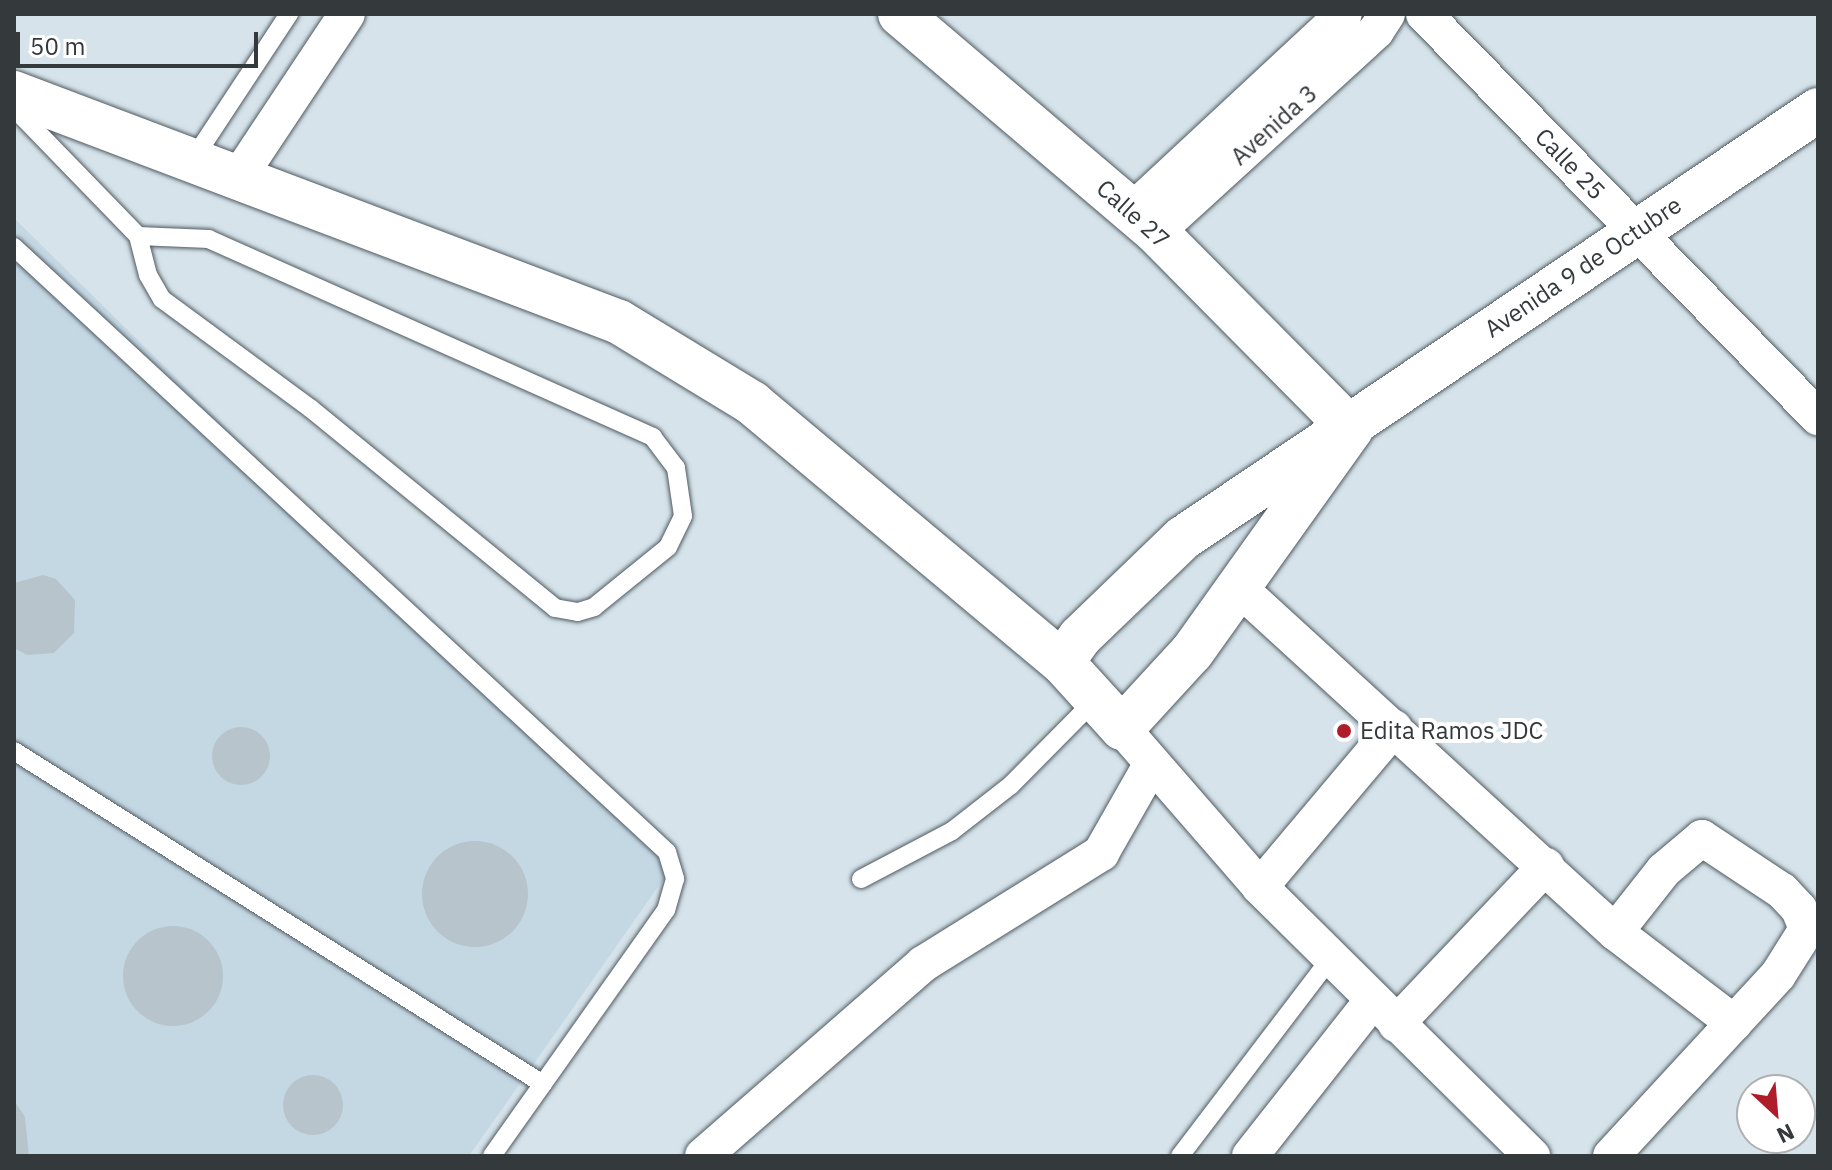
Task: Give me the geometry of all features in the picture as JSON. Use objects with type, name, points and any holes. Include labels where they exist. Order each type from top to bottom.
[{"type":"main road","name":"Calle 27","points":[[900,14],[1367,417]]},
{"type":"main road","points":[[14,93],[240,175],[619,322],[752,403],[1062,662],[1110,713]]},
{"type":"main road","name":"Avenida 9 de Octubre","points":[[1062,662],[1080,637],[1183,538],[1260,483],[1367,417],[1818,110]]},
{"type":"main road","name":"Avenida 9 de Octubre","points":[[1110,713],[1175,674],[1367,417]]},
{"type":"street","points":[[240,175],[347,14]]},
{"type":"street","name":"Avenida 3","points":[[1144,222],[1344,14]]},
{"type":"street","name":"Avenida 3","points":[[1144,222],[1376,31],[1387,14]]},
{"type":"street","name":"Calle 25","points":[[1424,14],[1818,417]]},
{"type":"street","points":[[1239,588],[1615,932],[1734,1023]]},
{"type":"street","points":[[1110,713],[1151,765],[1260,887],[1532,1156]]},
{"type":"street","points":[[1260,887],[1394,728]]},
{"type":"street","points":[[703,1156],[923,964],[1101,853],[1151,765]]},
{"type":"street","points":[[1611,1156],[1778,975],[1807,929],[1799,909],[1782,891],[1702,838],[1664,870],[1615,932]]},
{"type":"street","points":[[1250,1156],[1384,1013],[1546,866]]},
{"type":"lane","points":[[194,158],[289,14]]},
{"type":"lane","points":[[14,108],[138,236],[148,275],[162,299],[310,408],[555,608],[578,612],[594,607],[668,547],[683,516],[676,468],[653,437],[209,239],[138,236]]},
{"type":"lane","points":[[14,247],[667,852],[675,879],[666,910],[492,1156]]},
{"type":"lane","points":[[861,879],[952,831],[1032,765],[1110,713]]},
{"type":"lane","points":[[14,751],[543,1084]]},
{"type":"lane","points":[[1180,1156],[1330,959]]},
{"type":"shaded area","points":[[14,218],[672,867],[469,1156],[14,1156]]},
{"type":"building","points":[[43,575],[56,579],[75,600],[74,633],[54,653],[27,655],[14,648],[14,583]]},
{"type":"building","points":[[241,727],[262,735],[270,756],[262,777],[241,785],[220,777],[212,756],[220,735]]},
{"type":"building","points":[[475,841],[495,845],[513,856],[524,874],[528,894],[524,914],[513,932],[495,943],[475,947],[455,943],[437,932],[426,914],[422,894],[426,874],[437,856],[455,845]]},
{"type":"building","points":[[173,926],[192,930],[208,941],[219,957],[223,976],[219,995],[208,1011],[192,1022],[173,1026],[154,1022],[138,1011],[127,995],[123,976],[127,957],[138,941],[154,930]]},
{"type":"building","points":[[313,1075],[335,1083],[343,1105],[335,1127],[313,1135],[291,1127],[283,1105],[291,1083]]},
{"type":"building","points":[[14,1100],[25,1117],[29,1156],[14,1156]]},
{"type":"place","name":"Edita Ramos JDC","points":[[1344,731]]}]
